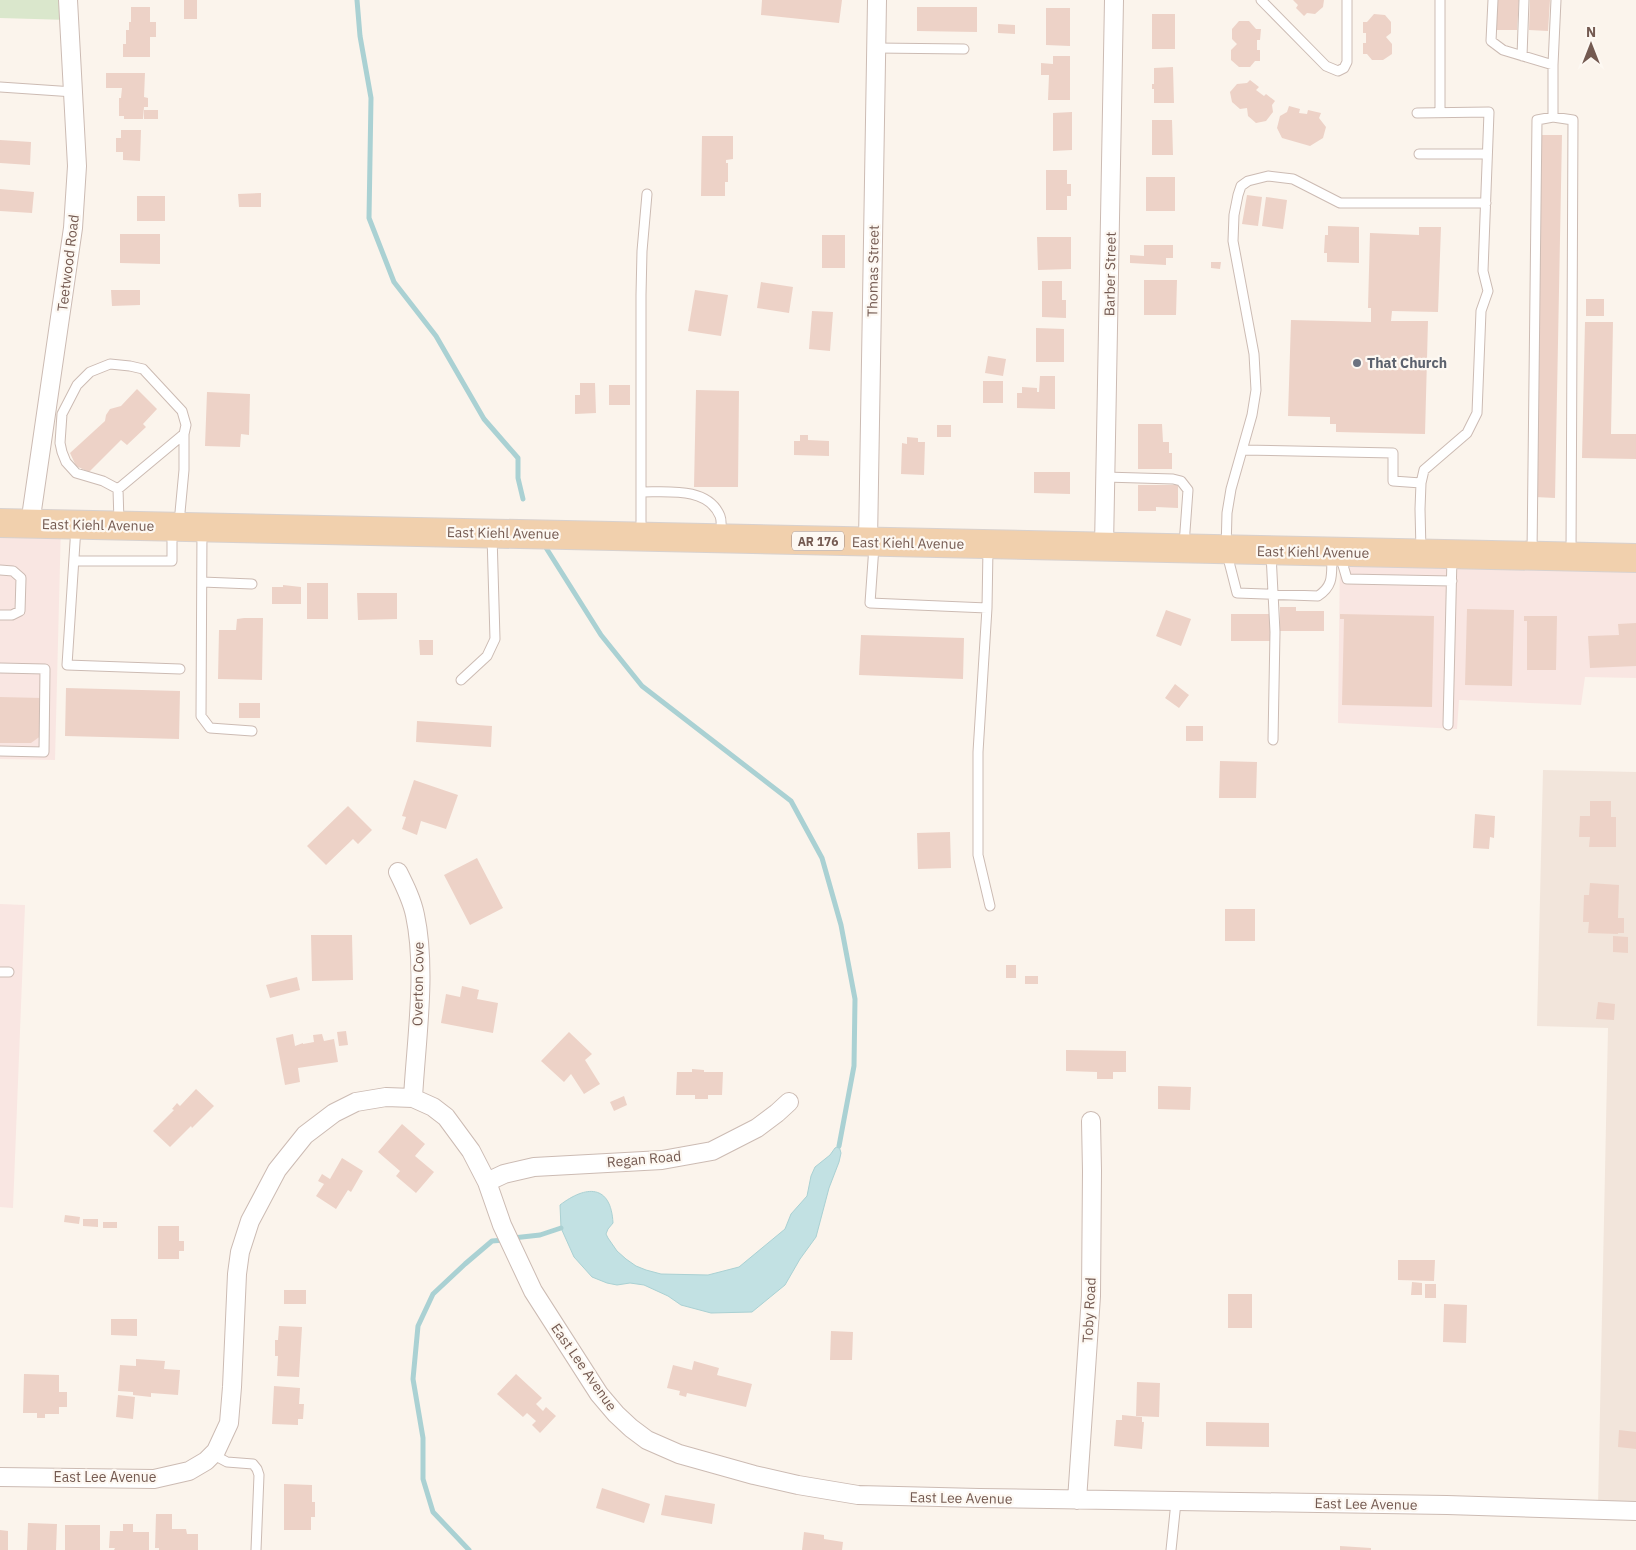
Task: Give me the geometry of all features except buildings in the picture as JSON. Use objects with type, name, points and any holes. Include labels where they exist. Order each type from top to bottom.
[{"type":"main road","name":"East Kiehl Avenue","points":[[0,523],[1636,558]]},
{"type":"street","name":"Teetwood Road","points":[[30,524],[34,487],[55,412],[74,228],[77,166],[68,0]]},
{"type":"street","name":"Thomas Street","points":[[871,542],[877,0]]},
{"type":"street","name":"Barber Street","points":[[1104,547],[1114,0]]},
{"type":"street","name":"Overton Cove","points":[[398,872],[408,892],[415,913],[419,940],[420,989],[413,1098]]},
{"type":"street","name":"East Lee Avenue","points":[[0,1477],[154,1479],[190,1471],[206,1461],[216,1450],[229,1423],[237,1274],[240,1252],[250,1221],[272,1178],[289,1153],[305,1135],[334,1113],[356,1102],[386,1097],[413,1098],[433,1107],[446,1117],[471,1151],[487,1182],[502,1225],[534,1291],[599,1394],[631,1428],[647,1440],[678,1454],[798,1485],[858,1495],[1176,1502],[1447,1505],[1636,1511]]},
{"type":"street","name":"Regan Road","points":[[487,1182],[504,1174],[534,1167],[662,1160],[712,1151],[757,1128],[789,1102]]},
{"type":"street","name":"Toby Road","points":[[1077,1500],[1091,1296],[1091,1120]]},
{"type":"lane","points":[[1262,0],[1326,66],[1338,72],[1344,68],[1347,62],[1347,0]]},
{"type":"lane","points":[[1440,0],[1440,112]]},
{"type":"lane","points":[[1493,0],[1491,41],[1503,50],[1553,65]]},
{"type":"lane","points":[[1522,56],[1524,0]]},
{"type":"lane","points":[[1553,117],[1556,0]]},
{"type":"lane","points":[[876,48],[964,49]]},
{"type":"lane","points":[[0,87],[74,92]]},
{"type":"lane","points":[[1417,112],[1489,112],[1483,271],[1488,291],[1481,311],[1477,412],[1467,433],[1424,470],[1420,509],[1422,554]]},
{"type":"lane","points":[[1532,556],[1536,120],[1553,117],[1573,120],[1571,557]]},
{"type":"lane","points":[[1419,154],[1488,154]]},
{"type":"lane","points":[[1336,552],[1327,590],[1318,596],[1237,594],[1226,550],[1227,513],[1230,490],[1252,415],[1256,390],[1254,354],[1233,241],[1234,215],[1241,186],[1248,180],[1268,176],[1293,179],[1340,203],[1486,203]]},
{"type":"lane","points":[[641,536],[641,295],[642,251],[647,194]]},
{"type":"lane","points":[[118,489],[103,481],[76,473],[66,462],[60,443],[55,412],[76,385],[90,372],[110,364],[142,369],[182,412],[186,425],[184,434],[184,526],[202,582],[201,716],[210,728],[252,731]]},
{"type":"lane","points":[[118,489],[184,434]]},
{"type":"lane","points":[[1242,450],[1393,453],[1392,481],[1422,483]]},
{"type":"lane","points":[[1105,477],[1173,479],[1184,484],[1188,490],[1184,549]]},
{"type":"lane","points":[[118,489],[120,525]]},
{"type":"lane","points":[[642,492],[683,492],[708,500],[721,518],[720,538]]},
{"type":"lane","points":[[76,524],[67,665],[180,669]]},
{"type":"lane","points":[[74,561],[172,561],[184,526]]},
{"type":"lane","points":[[461,680],[487,656],[495,639],[492,533]]},
{"type":"lane","points":[[871,542],[870,603],[987,608]]},
{"type":"lane","points":[[988,545],[987,608],[978,752],[978,855],[990,906]]},
{"type":"lane","points":[[1271,551],[1275,632],[1273,740]]},
{"type":"lane","points":[[1336,552],[1347,579],[1452,581]]},
{"type":"lane","points":[[1448,725],[1452,554]]},
{"type":"lane","points":[[0,570],[13,571],[21,578],[20,611],[12,615],[0,615]]},
{"type":"lane","points":[[202,582],[252,584]]},
{"type":"lane","points":[[0,668],[46,669],[44,752],[0,751]]},
{"type":"lane","points":[[212,1454],[228,1462],[253,1464],[257,1469],[256,1550]]},
{"type":"lane","points":[[1171,1550],[1176,1502]]},
{"type":"shaded area","points":[[0,524],[61,524],[55,760],[0,759]]},
{"type":"shaded area","points":[[1340,553],[1636,558],[1636,678],[1585,677],[1581,705],[1459,700],[1457,729],[1338,723]]},
{"type":"shaded area","points":[[1543,770],[1636,772],[1636,1506],[1598,1506],[1608,1028],[1537,1026]]},
{"type":"shaded area","points":[[0,904],[25,905],[13,1208],[0,1207]]},
{"type":"green space","points":[[0,0],[68,0],[69,20],[0,18]]},
{"type":"water","points":[[839,1146],[841,1153],[839,1162],[829,1188],[816,1237],[800,1259],[785,1285],[752,1312],[711,1313],[681,1305],[668,1296],[644,1285],[630,1283],[617,1285],[592,1277],[574,1257],[561,1228],[560,1205],[579,1194],[596,1192],[608,1201],[611,1210],[613,1223],[606,1234],[608,1238],[617,1251],[636,1266],[661,1274],[708,1275],[739,1267],[785,1229],[791,1214],[807,1196],[815,1167]]},
{"type":"waterway","points":[[357,0],[360,36],[371,98],[369,218],[394,282],[436,336],[484,419],[518,458],[518,478],[523,499]]},
{"type":"waterway","points":[[543,543],[601,635],[642,686],[791,801],[822,858],[841,925],[855,999],[854,1066],[839,1146]]},
{"type":"waterway","points":[[513,1238],[540,1235],[561,1228]]},
{"type":"waterway","points":[[469,1550],[433,1512],[423,1479],[423,1438],[413,1379],[418,1326],[433,1294],[492,1241],[504,1240]]},
{"type":"place","name":"That Church","points":[[1357,363]]}]
